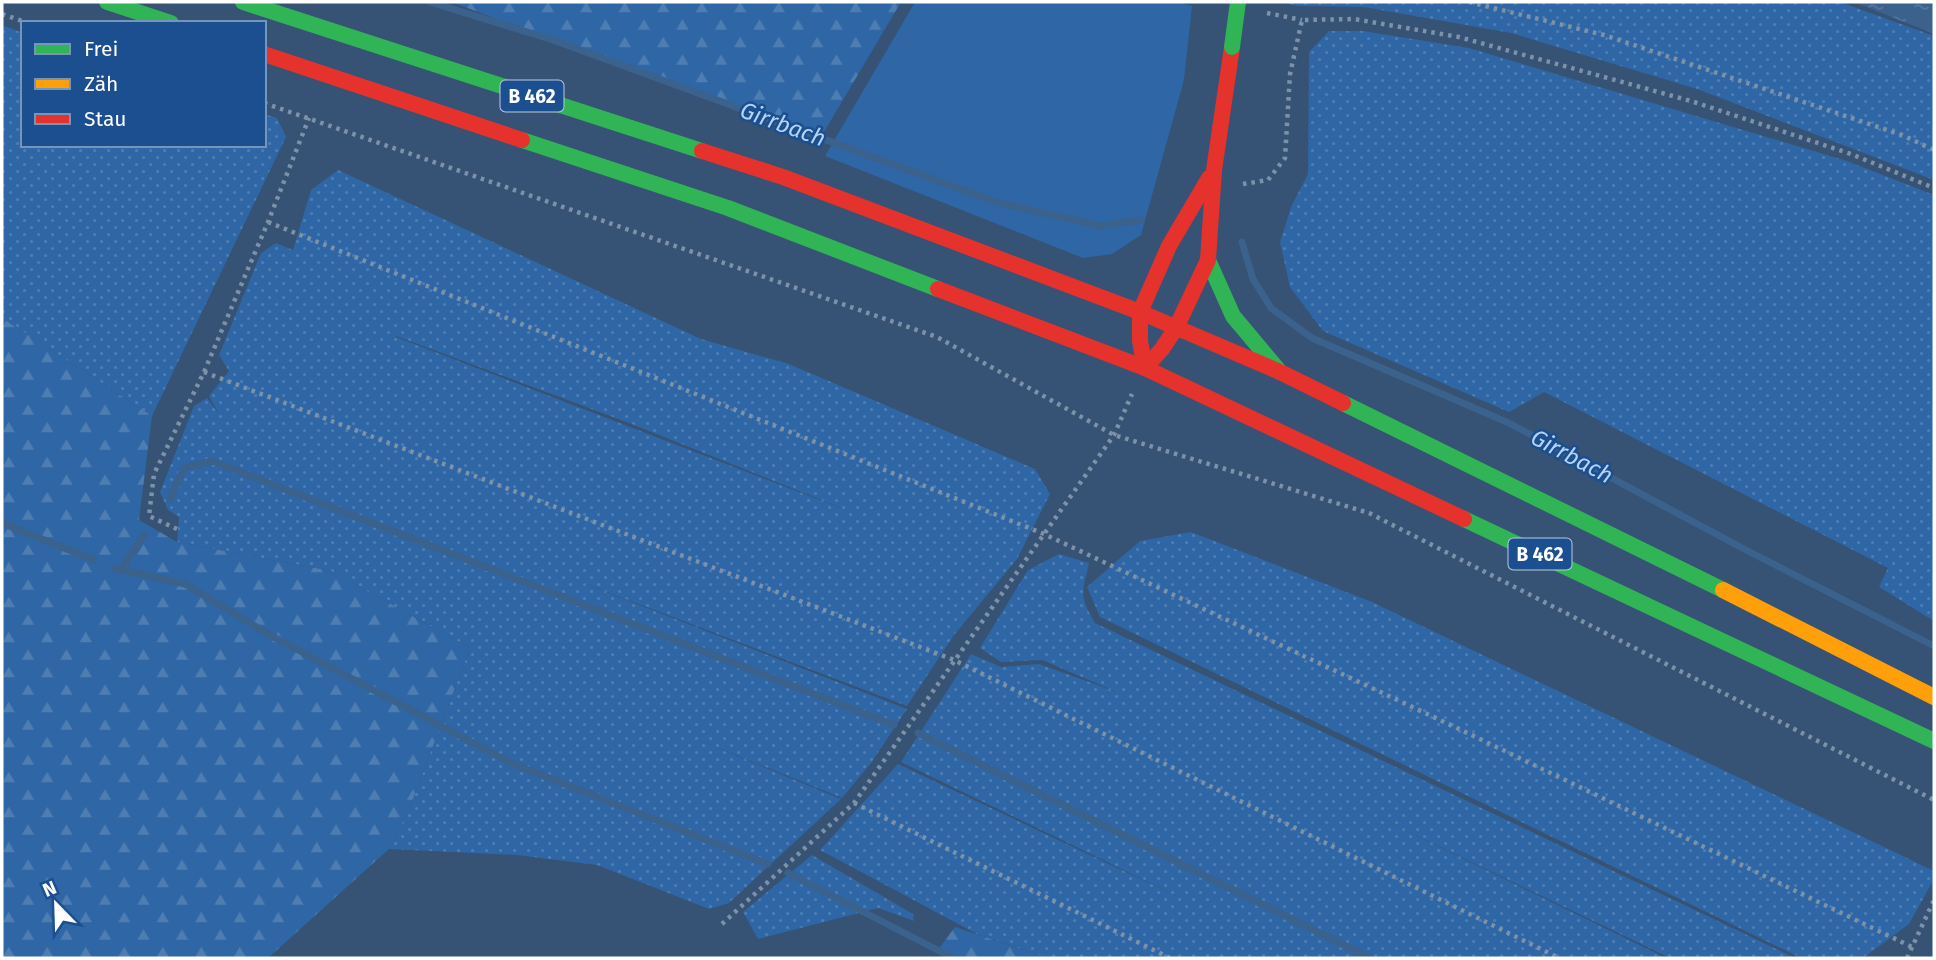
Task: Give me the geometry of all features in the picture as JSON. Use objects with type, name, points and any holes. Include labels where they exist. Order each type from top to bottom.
[{"type":"main road","points":[[107,2],[165,21]]},
{"type":"main road","name":"B 462","points":[[243,2],[783,177],[1140,312],[1280,372],[1563,509],[1934,697]]},
{"type":"main road","points":[[1145,368],[1163,349],[1208,260],[1214,170],[1238,2]]},
{"type":"main road","name":"B 462","points":[[266,55],[728,208],[1145,368],[1934,741]]},
{"type":"main road","points":[[1145,368],[1140,341],[1140,312],[1169,246],[1214,170]]},
{"type":"main road","points":[[1208,260],[1233,316],[1280,372]]},
{"type":"path","points":[[1469,2],[1604,35],[1902,135],[1934,150]]},
{"type":"path","points":[[2,14],[22,21]]},
{"type":"path","points":[[1214,170],[1245,184],[1268,180],[1285,158],[1290,74],[1302,20],[1353,19],[1459,37],[1691,101],[1851,154],[1934,188]]},
{"type":"path","points":[[266,104],[937,337],[1114,435],[1368,513],[1934,800]]},
{"type":"path","points":[[177,529],[149,516],[154,474],[204,372],[309,118]]},
{"type":"path","points":[[268,222],[1044,534],[1457,728],[1912,947]]},
{"type":"path","points":[[722,924],[854,803],[1114,435],[1145,368]]},
{"type":"path","points":[[204,372],[954,660],[1559,958]]},
{"type":"path","points":[[854,803],[1170,958]]},
{"type":"path","points":[[1907,958],[1934,900]]},
{"type":"green space","points":[[452,2],[901,2],[818,142]]},
{"type":"green space","points":[[915,2],[1178,2],[1192,6],[1184,80],[1141,235],[1112,254],[1083,258],[825,156]]},
{"type":"green space","points":[[1281,2],[1840,2],[1934,36],[1934,180],[1697,89],[1511,33],[1364,7],[1298,6]]},
{"type":"green space","points":[[2,25],[21,32],[21,147],[266,147],[266,115],[277,118],[286,137],[152,416],[2,318]]},
{"type":"green space","points":[[1329,31],[1363,31],[1469,48],[1847,161],[1934,195],[1934,621],[1879,587],[1888,568],[1544,392],[1509,412],[1323,331],[1290,287],[1280,242],[1291,207],[1308,174],[1309,52]]},
{"type":"green space","points":[[338,170],[701,339],[789,364],[1035,469],[1050,494],[1017,559],[954,635],[907,706],[557,573],[907,709],[871,763],[842,798],[684,734],[841,799],[729,903],[709,909],[597,865],[517,855],[389,849],[408,812],[470,648],[331,571],[177,542],[179,517],[168,510],[160,492],[194,406],[207,398],[219,414],[209,396],[229,371],[219,355],[261,253],[276,243],[293,250],[311,190]],"holes":[[[396,336],[629,423],[854,513]]]},
{"type":"green space","points":[[2,318],[152,416],[139,520],[177,542],[331,571],[470,648],[408,812],[389,849],[268,958],[2,958]]},
{"type":"green space","points":[[1191,532],[1372,602],[1934,871],[1934,879],[1909,924],[1863,958],[1801,958],[1100,617],[1087,587],[1140,541]]},
{"type":"green space","points":[[1059,554],[1089,563],[1083,594],[1095,623],[1795,958],[1670,958],[1370,813],[1666,958],[1048,958],[977,934],[820,850],[898,764],[1183,899],[901,762],[971,654],[1001,667],[1039,664],[1117,692],[1042,660],[1001,662],[980,648],[1028,570]]},
{"type":"green space","points":[[812,855],[913,914],[914,921],[878,908],[758,939],[743,912]]},
{"type":"green space","points":[[955,927],[1048,958],[950,958],[937,951]]},
{"type":"water","points":[[1854,2],[1934,2],[1934,34]]},
{"type":"waterway","name":"Girrbach","points":[[430,2],[553,40],[996,202],[1100,226],[1141,220]]},
{"type":"waterway","name":"Girrbach","points":[[1242,242],[1253,279],[1271,308],[1312,338],[1509,423],[1744,549],[1934,646]]},
{"type":"waterway","points":[[170,499],[184,468],[212,461],[894,725]]},
{"type":"waterway","points":[[2,523],[94,560]]},
{"type":"waterway","points":[[120,571],[144,535]]},
{"type":"waterway","points":[[114,568],[185,584],[268,634],[511,763],[768,864]]},
{"type":"waterway","points":[[918,733],[1370,958]]},
{"type":"waterway","points":[[788,873],[953,958]]},
{"type":"traffic: fast","points":[[107,2],[165,21]]},
{"type":"traffic: fast","points":[[243,2],[702,151]]},
{"type":"traffic: fast","points":[[1232,47],[1238,2]]},
{"type":"traffic: fast","points":[[522,140],[728,208],[938,289]]},
{"type":"traffic: fast","points":[[1208,260],[1233,316],[1280,372]]},
{"type":"traffic: fast","points":[[1343,403],[1723,590]]},
{"type":"traffic: fast","points":[[1464,519],[1934,741]]},
{"type":"traffic: slow","points":[[1723,590],[1934,697]]},
{"type":"traffic: jam","points":[[1145,368],[1176,328],[1208,260],[1214,170],[1232,47]]},
{"type":"traffic: jam","points":[[266,55],[522,140]]},
{"type":"traffic: jam","points":[[702,151],[783,177],[1140,312]]},
{"type":"traffic: jam","points":[[1145,368],[1140,341],[1140,312],[1169,246],[1209,178]]},
{"type":"traffic: jam","points":[[938,289],[1145,368]]},
{"type":"traffic: jam","points":[[1140,312],[1280,372],[1343,403]]},
{"type":"traffic: jam","points":[[1145,368],[1464,519]]}]
